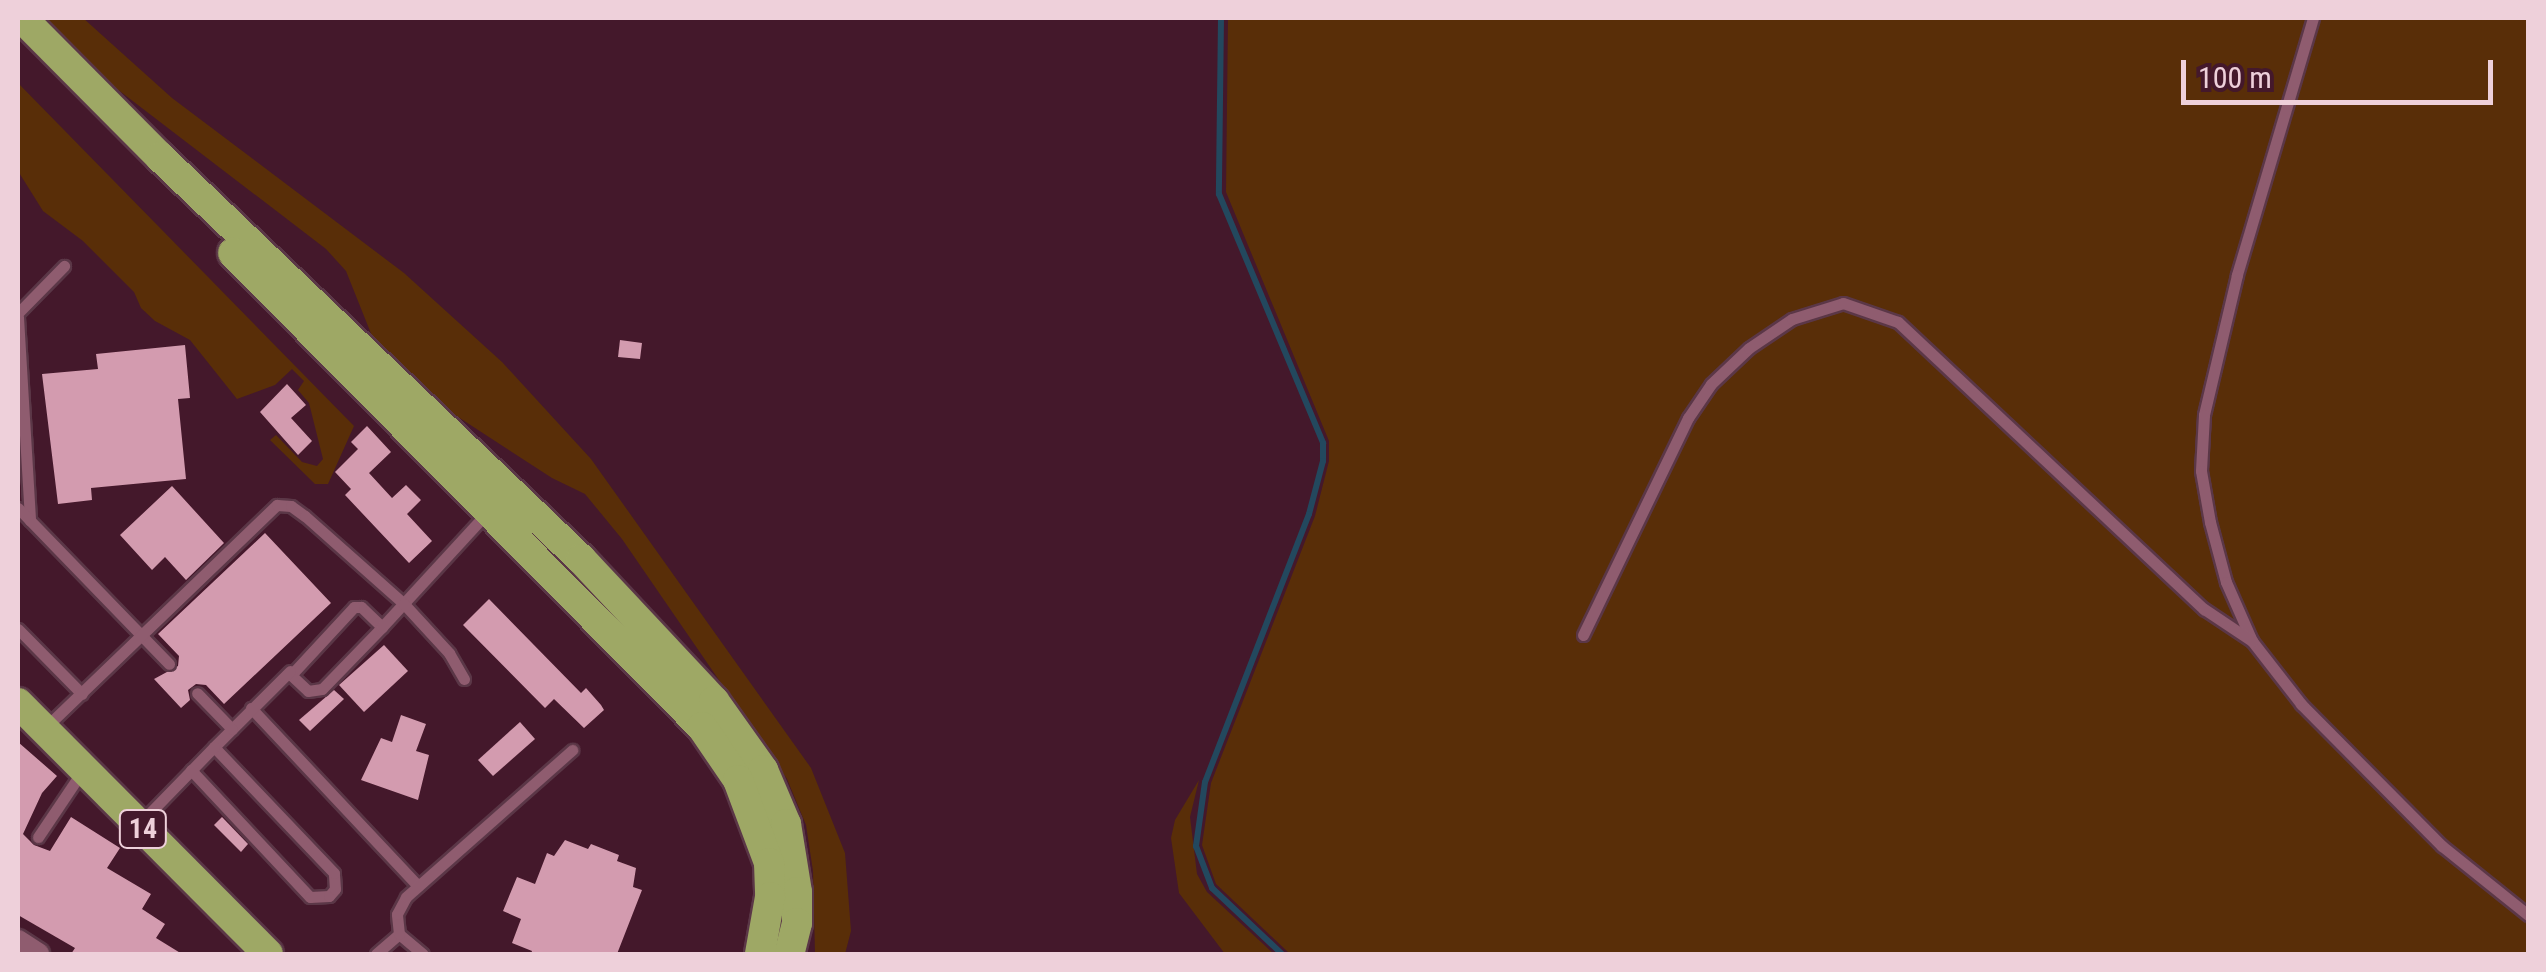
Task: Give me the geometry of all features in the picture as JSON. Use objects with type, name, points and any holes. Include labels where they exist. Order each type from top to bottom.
[{"type":"highway","points":[[22,18],[160,157],[581,559],[714,701],[763,770],[786,824],[798,892],[797,923],[789,954]]},
{"type":"highway","points":[[18,36],[702,727],[738,780],[769,863],[770,897],[760,954]]},
{"type":"highway","name":"14","points":[[18,703],[266,954]]},
{"type":"street","points":[[18,941],[38,954]]},
{"type":"lane","points":[[2313,18],[2236,275],[2204,415],[2201,471],[2210,522],[2226,582],[2252,640],[2301,704],[2430,833],[2528,915]]},
{"type":"lane","points":[[30,521],[18,315],[64,266]]},
{"type":"lane","points":[[1583,635],[1688,418],[1711,384],[1749,348],[1792,319],[1843,303],[1898,322],[2204,609],[2252,640]]},
{"type":"lane","points":[[44,729],[277,505],[291,506],[305,516],[404,604],[449,653],[464,679]]},
{"type":"lane","points":[[18,508],[170,664]]},
{"type":"lane","points":[[290,671],[308,691],[317,692],[489,511]]},
{"type":"lane","points":[[138,824],[354,607],[361,606],[382,627]]},
{"type":"lane","points":[[18,628],[82,694]]},
{"type":"lane","points":[[198,693],[232,728]]},
{"type":"lane","points":[[251,708],[418,886]]},
{"type":"lane","points":[[191,770],[310,897],[328,896],[337,882],[334,873],[214,747]]},
{"type":"lane","points":[[423,954],[400,934],[397,914],[418,886],[572,750]]},
{"type":"lane","points":[[38,837],[83,770]]},
{"type":"lane","points":[[376,954],[400,934]]},
{"type":"shaded area","points":[[44,18],[83,18],[172,98],[404,273],[502,362],[591,459],[811,768],[845,853],[851,931],[845,954],[815,954],[813,871],[806,825],[787,779],[622,539],[585,494],[552,478],[449,411],[372,336],[346,271],[326,249],[104,79]]},
{"type":"shaded area","points":[[1228,18],[2528,18],[2528,954],[1290,954],[1216,884],[1202,845],[1211,783],[1315,516],[1329,461],[1329,441],[1226,192]]},
{"type":"shaded area","points":[[18,83],[354,426],[328,484],[315,484],[270,440],[276,435],[302,462],[317,466],[323,459],[309,403],[298,390],[304,381],[292,369],[275,385],[237,399],[190,340],[155,321],[141,308],[134,292],[83,241],[43,211],[18,171]]},
{"type":"shaded area","points":[[1199,780],[1190,817],[1197,874],[1207,892],[1274,954],[1225,954],[1179,893],[1171,838],[1175,820]]},
{"type":"building","points":[[620,340],[642,343],[640,359],[618,357]]},
{"type":"building","points":[[185,345],[190,398],[178,399],[186,479],[91,488],[92,500],[58,504],[42,374],[98,369],[96,354]]},
{"type":"building","points":[[287,384],[306,405],[291,418],[312,441],[298,455],[260,412]]},
{"type":"building","points":[[367,426],[391,452],[369,473],[392,498],[406,485],[421,500],[407,514],[432,541],[409,563],[345,495],[351,489],[335,472],[358,449],[351,442]]},
{"type":"building","points":[[172,486],[224,543],[186,580],[165,557],[152,570],[120,535]]},
{"type":"building","points":[[265,533],[331,603],[224,704],[206,685],[196,684],[188,690],[190,700],[181,708],[154,679],[178,666],[179,656],[158,634]]},
{"type":"building","points":[[489,599],[581,693],[586,688],[601,705],[604,710],[584,728],[554,699],[545,708],[463,625]]},
{"type":"building","points":[[384,645],[408,671],[364,712],[339,685]]},
{"type":"building","points":[[334,690],[344,699],[310,731],[299,720]]},
{"type":"building","points":[[401,715],[426,724],[416,751],[429,755],[418,800],[361,780],[381,738],[392,742]]},
{"type":"building","points":[[520,722],[535,739],[493,776],[478,760]]},
{"type":"building","points":[[18,742],[57,776],[42,793],[23,834],[34,845],[50,851],[71,817],[120,848],[107,868],[151,894],[142,909],[165,924],[156,938],[182,954],[71,954],[75,948],[18,915]]},
{"type":"building","points":[[222,817],[248,844],[241,852],[214,825]]},
{"type":"building","points":[[565,840],[588,849],[591,844],[619,855],[617,861],[636,868],[633,887],[642,890],[617,954],[531,954],[532,951],[512,943],[521,919],[503,911],[517,877],[535,884],[547,853],[554,856]]},
{"type":"waterway","points":[[1221,18],[1219,194],[1323,443],[1323,461],[1309,514],[1205,782],[1196,846],[1212,888],[1282,954]]}]
